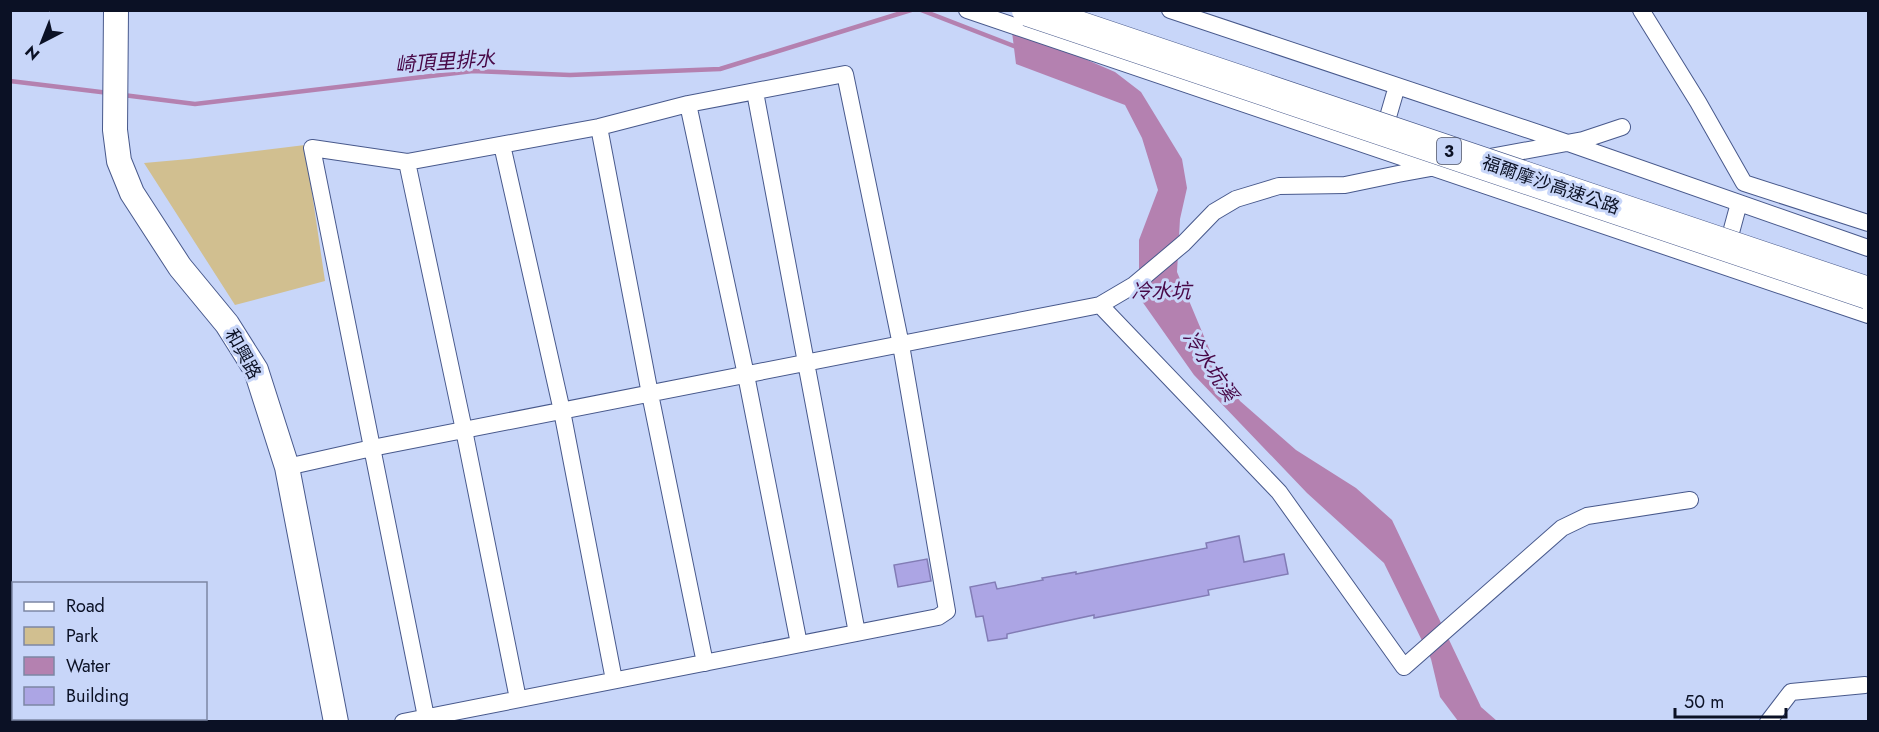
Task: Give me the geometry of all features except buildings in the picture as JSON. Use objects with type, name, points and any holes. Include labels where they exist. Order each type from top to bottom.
[{"type":"highway","name":"福爾摩沙高速公路","points":[[1028,10],[1869,293]]},
{"type":"highway","name":"福爾摩沙高速公路","points":[[1096,10],[1869,274]]},
{"type":"street","name":"和興路","points":[[116,10],[114,91],[119,161],[132,193],[180,267],[227,324],[256,370],[287,467],[336,722]]},
{"type":"street","points":[[968,10],[1869,315]]},
{"type":"street","points":[[1070,45],[1080,10]]},
{"type":"street","points":[[1170,10],[1568,143],[1869,248]]},
{"type":"street","points":[[1641,10],[1698,102],[1744,183],[1869,223]]},
{"type":"street","points":[[403,722],[938,617],[948,611],[901,345],[845,74],[688,104],[599,127],[408,162],[312,148],[426,717]]},
{"type":"street","points":[[1379,150],[1397,86]]},
{"type":"street","points":[[755,92],[857,633]]},
{"type":"street","points":[[688,104],[746,375],[799,644]]},
{"type":"street","points":[[599,127],[705,663]]},
{"type":"street","points":[[287,467],[372,448],[1100,305],[1134,285],[1184,243],[1214,212],[1236,199],[1279,186],[1345,186],[1568,143],[1622,127]]},
{"type":"street","points":[[502,145],[562,411],[614,680]]},
{"type":"street","points":[[408,162],[518,699]]},
{"type":"street","points":[[1722,266],[1739,203]]},
{"type":"street","points":[[1100,305],[1279,492],[1404,667],[1562,528],[1587,516],[1690,500]]},
{"type":"street","points":[[1768,722],[1791,692],[1865,685]]},
{"type":"green space","points":[[305,145],[325,281],[235,305],[144,163]]},
{"type":"water","name":"冷水坑","points":[[1012,32],[1032,36],[1115,72],[1141,92],[1182,159],[1187,188],[1180,219],[1177,272],[1213,358],[1240,401],[1296,450],[1356,488],[1392,520],[1481,707],[1497,721],[1458,721],[1440,697],[1431,659],[1384,563],[1307,493],[1194,375],[1139,297],[1139,240],[1158,190],[1142,138],[1125,105],[1016,64]]},
{"type":"waterway","name":"崎頂里排水","points":[[123,95],[195,104],[473,71],[570,75],[720,69],[911,10]]},
{"type":"waterway","name":"崎頂里排水","points":[[921,10],[1019,48]]},
{"type":"waterway","name":"崎頂里排水","points":[[10,81],[109,93]]},
{"type":"water label","name":"冷水坑溪","points":[[1210,366]]}]
